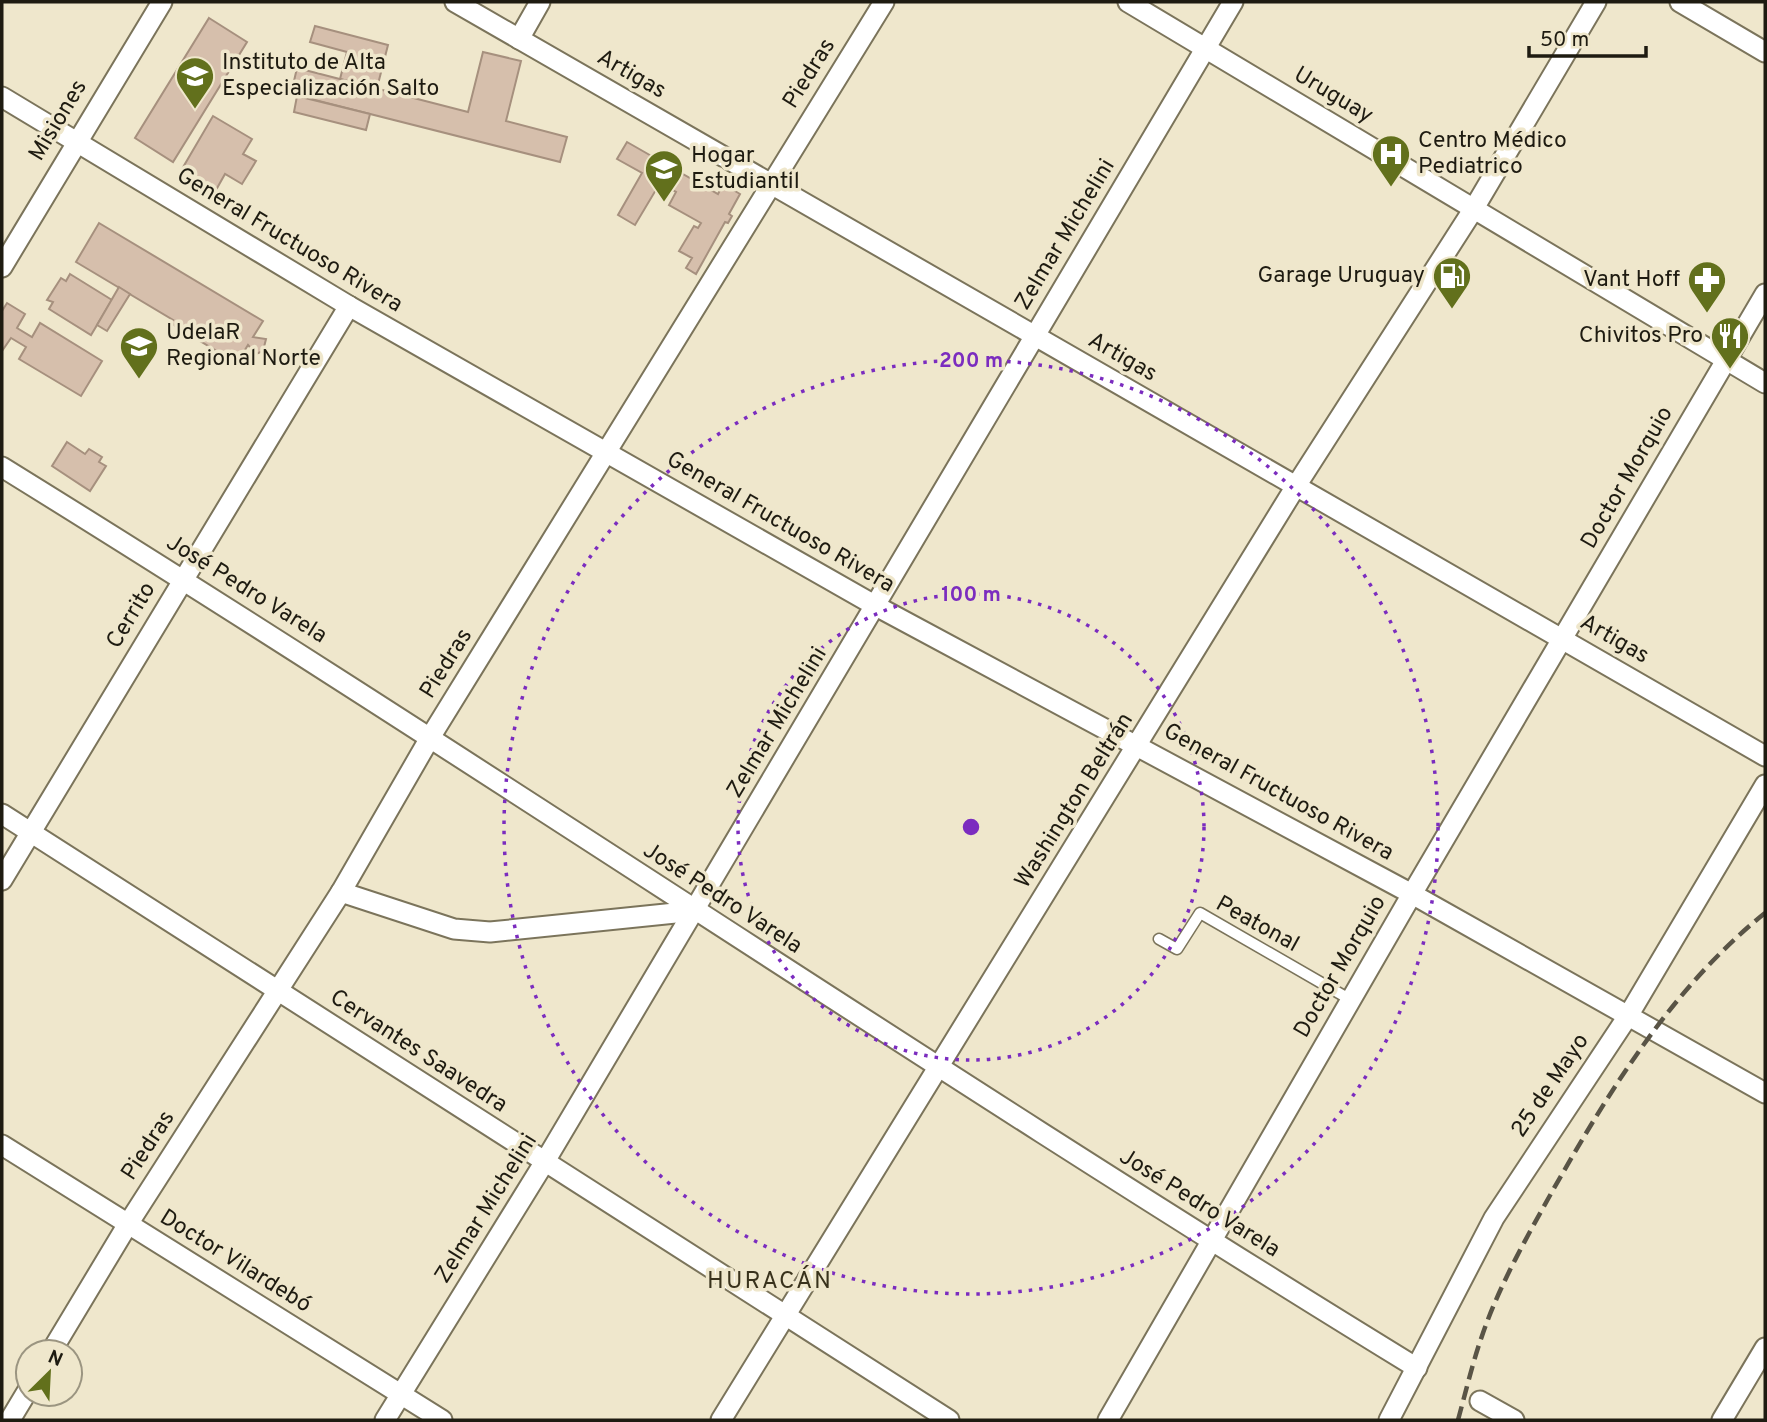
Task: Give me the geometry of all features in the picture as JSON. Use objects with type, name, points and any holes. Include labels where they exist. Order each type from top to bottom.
[{"type":"street","name":"Misiones","points":[[2,267],[75,141],[162,2]]},
{"type":"street","name":"Artigas","points":[[455,2],[1765,755]]},
{"type":"street","points":[[519,39],[540,2]]},
{"type":"street","name":"Piedras","points":[[59,1338],[128,1224],[341,892],[431,736],[884,2]]},
{"type":"street","name":"Uruguay","points":[[1128,2],[1765,383]]},
{"type":"street","name":"Zelmar Michelini","points":[[385,1420],[544,1163],[695,911],[1233,2]]},
{"type":"street","name":"Washington Beltrán","points":[[721,1420],[1139,746],[1296,486],[1473,210],[1596,2]]},
{"type":"street","points":[[1680,2],[1765,52]]},
{"type":"street","name":"General Fructuoso Rivera","points":[[2,97],[349,306],[876,606],[1412,894],[1765,1093]]},
{"type":"street","name":"Doctor Morquio","points":[[1108,1420],[1412,894],[1765,294]]},
{"type":"street","name":"Cerrito","points":[[2,880],[349,306]]},
{"type":"street","name":"José Pedro Varela","points":[[2,467],[431,736],[695,911],[1211,1242],[1417,1368]]},
{"type":"street","name":"25 de Mayo","points":[[1389,1420],[1494,1219],[1628,1016],[1765,785]]},
{"type":"street","name":"Cervantes Saavedra","points":[[2,814],[949,1420]]},
{"type":"street","points":[[341,892],[454,929],[490,932],[695,911]]},
{"type":"street","name":"Doctor Vilardebó","points":[[2,1145],[443,1420]]},
{"type":"street","points":[[1722,1420],[1765,1348]]},
{"type":"street","points":[[1480,1401],[1514,1420]]},
{"type":"lane","name":"Peatonal","points":[[1159,939],[1177,949],[1200,913],[1351,1000]]},
{"type":"building","points":[[209,18],[247,42],[173,162],[135,138]]},
{"type":"building","points":[[315,26],[388,45],[377,88],[340,79],[347,52],[310,42]]},
{"type":"building","points":[[483,52],[521,61],[506,121],[567,137],[560,162],[291,94],[297,68],[468,112]]},
{"type":"building","points":[[297,96],[370,114],[366,130],[294,112]]},
{"type":"building","points":[[213,116],[252,139],[243,154],[256,161],[242,184],[225,174],[216,190],[182,169]]},
{"type":"building","points":[[627,142],[718,194],[723,184],[740,194],[729,214],[732,216],[728,223],[725,222],[696,274],[686,268],[692,258],[679,251],[694,226],[698,228],[701,223],[669,205],[676,192],[660,183],[635,225],[618,215],[642,173],[617,159]]},
{"type":"building","points":[[99,223],[263,321],[253,337],[266,339],[263,351],[256,354],[248,345],[237,363],[195,338],[197,334],[188,328],[184,335],[171,322],[173,320],[76,262]]},
{"type":"building","points":[[70,274],[112,300],[91,335],[49,309],[53,302],[47,300],[61,278],[66,281]]},
{"type":"building","points":[[119,287],[130,294],[107,331],[97,325]]},
{"type":"building","points":[[7,303],[25,314],[17,328],[32,337],[40,323],[102,361],[81,396],[19,359],[26,347],[11,338],[2,351],[2,311]]},
{"type":"building","points":[[67,442],[85,454],[89,449],[102,457],[99,462],[106,466],[90,491],[52,466]]},
{"type":"railway","points":[[1458,1420],[1479,1344],[1498,1296],[1534,1224],[1598,1114],[1621,1077],[1673,1006],[1701,973],[1765,913]]},
{"type":"place","name":"Instituto de Alta Especialización Salto","points":[[195,110]]},
{"type":"place","name":"Centro Médico Pediatrico","points":[[1391,188]]},
{"type":"place","name":"Hogar Estudiantil","points":[[664,203]]},
{"type":"place","name":"Garage Uruguay","points":[[1452,310]]},
{"type":"place","name":"Vant Hoff","points":[[1707,314]]},
{"type":"place","name":"Chivitos Pro","points":[[1730,370]]},
{"type":"place","name":"UdelaR Regional Norte","points":[[139,380]]},
{"type":"district","name":"HURACÁN","points":[[770,1282]]}]
